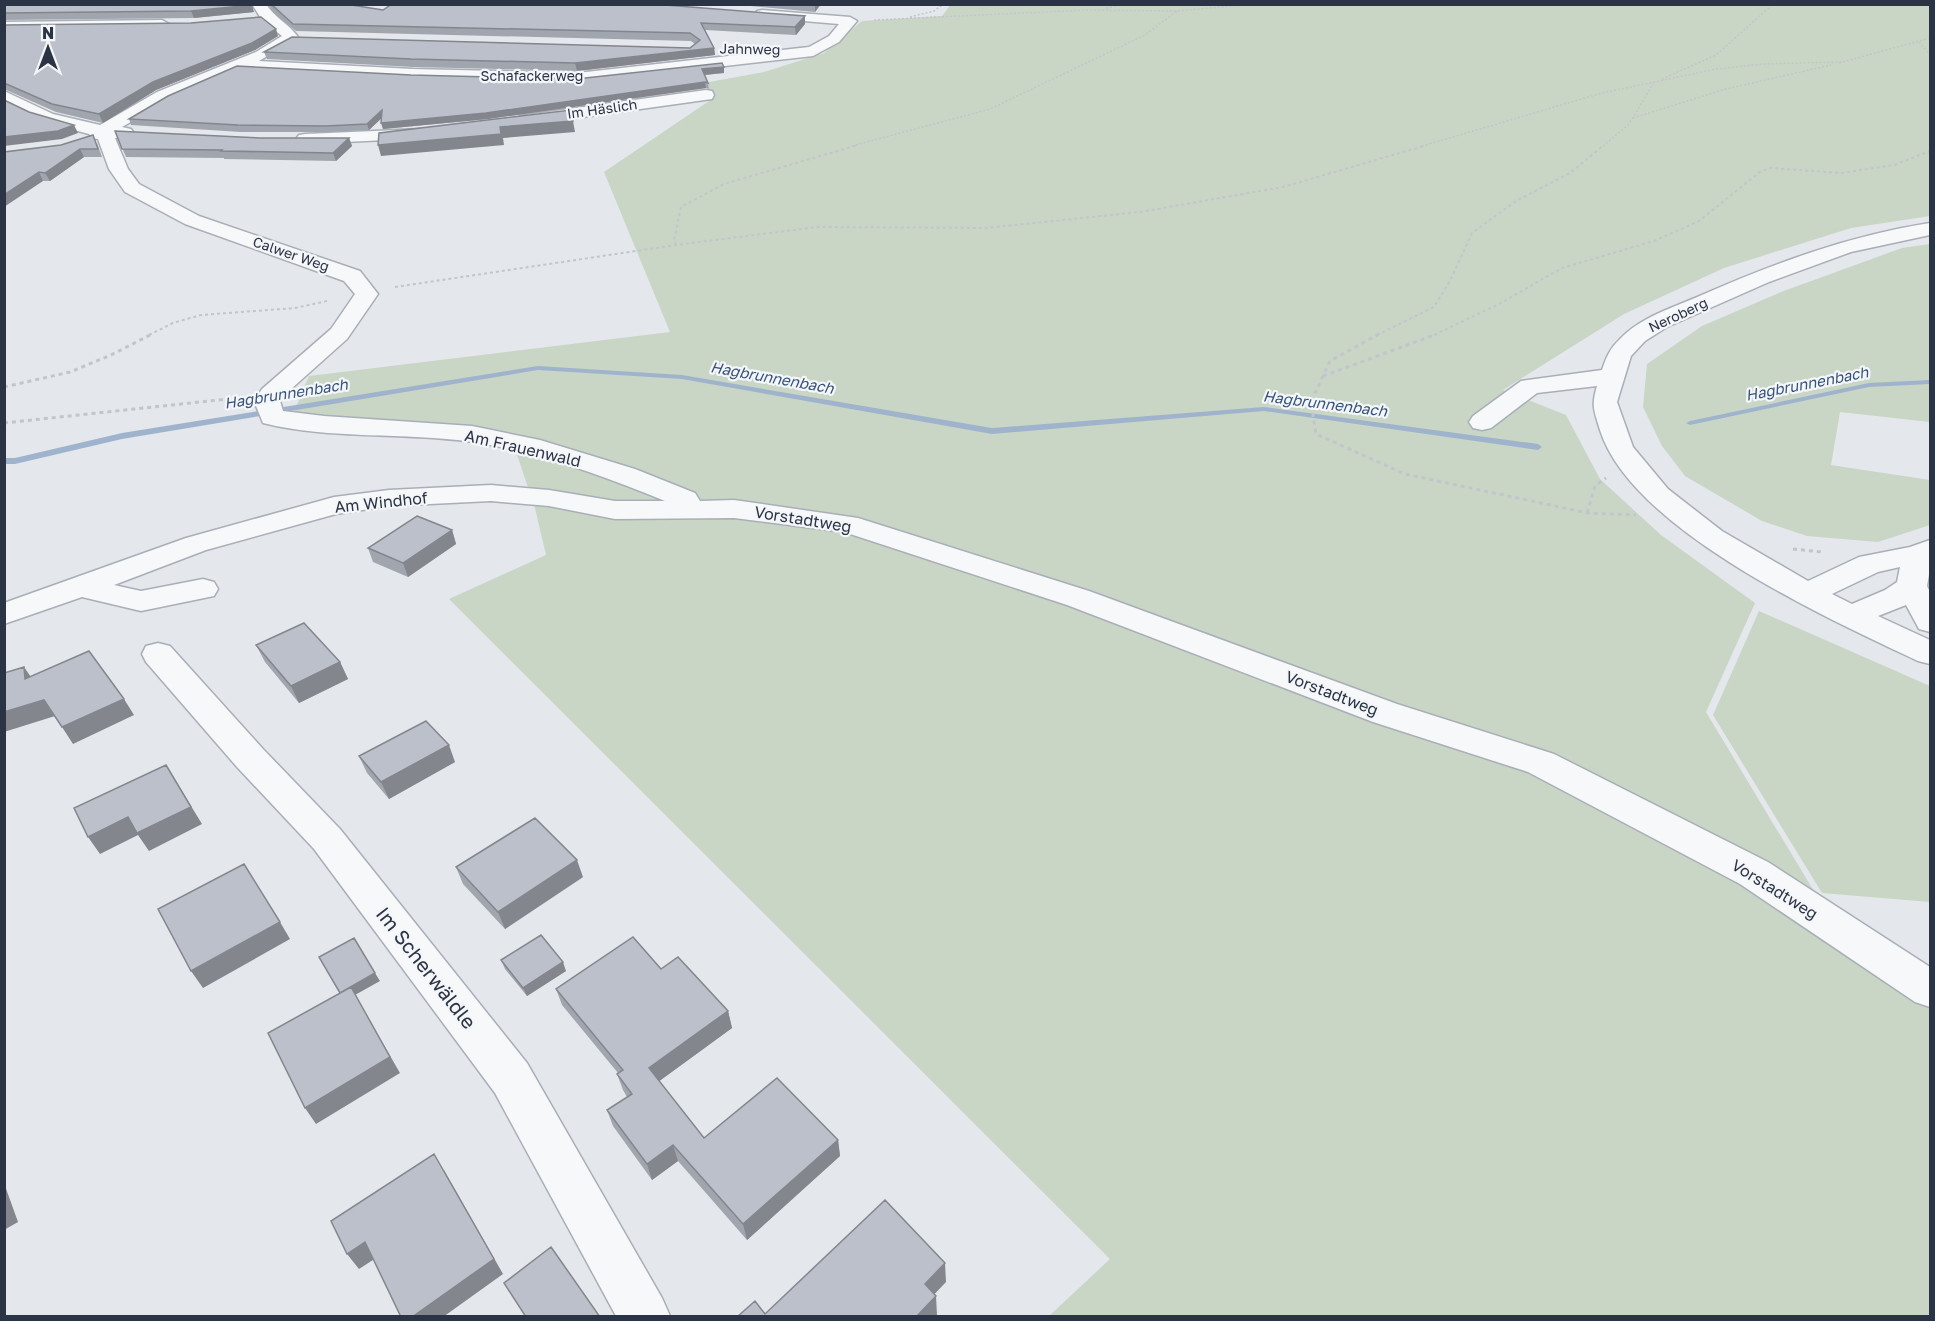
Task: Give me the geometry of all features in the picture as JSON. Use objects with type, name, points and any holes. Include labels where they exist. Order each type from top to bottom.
[{"type":"street","points":[[75,142],[104,132],[163,96],[297,38],[260,13]]},
{"type":"street","points":[[744,13],[850,21]]},
{"type":"street","name":"Schafackerweg","points":[[238,65],[413,74],[577,78],[813,51],[834,39],[850,21]]},
{"type":"street","points":[[4,26],[183,24]]},
{"type":"street","name":"Jahnweg","points":[[706,48],[813,51]]},
{"type":"street","name":"Im Häslich","points":[[506,122],[706,95]]},
{"type":"street","points":[[4,96],[21,107],[64,123],[104,132],[147,134]]},
{"type":"street","name":"Calwer Weg","points":[[104,132],[112,158],[124,180],[132,188],[192,220],[352,276],[361,290]]},
{"type":"street","points":[[289,139],[358,138],[437,132]]},
{"type":"street","name":"Neroberg","points":[[1930,230],[1843,246],[1714,298],[1643,331],[1619,355],[1605,388],[1609,431],[1628,464],[1685,518],[1732,550],[1805,594],[1930,653]]},
{"type":"street","points":[[270,404],[339,334],[367,294],[361,290]]},
{"type":"street","points":[[1482,422],[1530,386],[1610,377]]},
{"type":"street","name":"Am Frauenwald","points":[[270,404],[324,424],[472,434],[519,444],[625,475],[685,499],[691,508]]},
{"type":"street","name":"Am Windhof","points":[[4,614],[196,544],[334,506],[389,498],[491,493],[549,498],[615,510],[691,508]]},
{"type":"street","name":"Vorstadtweg","points":[[691,508],[734,508],[848,524],[1078,598],[1385,713],[1541,763],[1754,873],[1930,989]]},
{"type":"street","points":[[1805,594],[1870,564],[1924,552]]},
{"type":"street","points":[[1851,616],[1896,597],[1912,586],[1924,552]]},
{"type":"street","points":[[82,586],[141,601],[203,589]]},
{"type":"street","points":[[1912,586],[1930,622]]},
{"type":"street","name":"Im Scherwäldle","points":[[158,654],[250,758],[327,839],[511,1078],[644,1317]]},
{"type":"path","points":[[895,20],[934,11],[943,4]]},
{"type":"path","points":[[1087,10],[1126,4]]},
{"type":"path","points":[[850,21],[1087,10],[1177,11],[1253,4]]},
{"type":"path","points":[[1629,124],[1654,82],[1716,55],[1773,4]]},
{"type":"path","points":[[676,245],[674,240],[681,207],[724,184],[815,156],[990,109],[1145,35],[1177,11]]},
{"type":"path","points":[[1685,518],[1588,513],[1406,474],[1316,434],[1311,402],[1330,361],[1434,307],[1450,281],[1472,233],[1516,201],[1570,173],[1629,124],[1635,116],[1726,89],[1841,63],[1930,38]]},
{"type":"path","points":[[1918,42],[1930,55]]},
{"type":"path","points":[[4,387],[70,372],[111,355],[173,323],[201,315],[295,308],[346,297],[361,290],[404,286],[676,245],[818,227],[986,228],[1140,212],[1283,187],[1602,93],[1716,69],[1764,64],[1841,63]]},
{"type":"path","points":[[1322,376],[1420,342],[1499,304],[1562,268],[1654,241],[1699,221],[1761,171],[1771,168],[1841,173],[1894,165],[1930,151]]},
{"type":"path","points":[[4,423],[270,404]]},
{"type":"green space","points":[[951,4],[1930,5],[1930,216],[1851,228],[1724,268],[1624,314],[1503,390],[1566,415],[1600,479],[1661,535],[1755,603],[1706,712],[1815,893],[1805,928],[1930,1009],[1930,1316],[1049,1316],[1110,1259],[449,599],[546,555],[535,508],[510,434],[293,414],[309,376],[670,332],[604,172],[715,97],[704,83],[764,72],[824,53],[862,21],[942,16]]},
{"type":"green space","points":[[1930,244],[1930,422],[1840,412],[1831,465],[1930,480],[1930,525],[1878,542],[1807,536],[1762,521],[1685,476],[1662,446],[1643,407],[1647,364],[1702,326],[1781,292],[1902,248]]},
{"type":"green space","points":[[1759,611],[1930,686],[1930,902],[1822,893],[1713,715]]},
{"type":"building","points":[[4,4],[252,5],[191,11],[4,13]]},
{"type":"building","points":[[271,4],[345,4],[383,10],[392,4],[652,4],[805,16],[795,27],[701,23],[714,48],[575,63],[264,52],[292,37],[690,48],[700,40],[690,33],[293,24]]},
{"type":"building","points":[[261,17],[276,29],[252,43],[153,82],[99,114],[52,104],[4,83],[4,25],[191,23]]},
{"type":"building","points":[[722,63],[724,67],[702,69],[708,83],[486,113],[381,123],[382,110],[367,124],[326,126],[238,125],[129,119],[168,96],[237,66],[411,75],[576,79]]},
{"type":"building","points":[[4,100],[29,112],[74,125],[58,131],[4,137]]},
{"type":"building","points":[[571,110],[573,121],[500,127],[501,134],[378,145],[379,133]]},
{"type":"building","points":[[115,131],[260,138],[349,138],[333,153],[122,149]]},
{"type":"building","points":[[93,135],[98,149],[80,149],[45,173],[39,172],[4,195],[4,152],[61,145]]},
{"type":"building","points":[[417,516],[452,530],[403,563],[368,548]]},
{"type":"building","points":[[304,623],[340,662],[291,686],[256,645]]},
{"type":"building","points":[[89,651],[124,699],[62,727],[44,700],[4,712],[4,673],[24,667],[25,679]]},
{"type":"building","points":[[426,721],[449,745],[381,782],[359,756]]},
{"type":"building","points":[[166,765],[191,807],[137,833],[128,817],[88,837],[74,808]]},
{"type":"building","points":[[535,818],[577,860],[498,912],[456,867]]},
{"type":"building","points":[[244,864],[280,922],[191,971],[158,909]]},
{"type":"building","points":[[541,935],[563,962],[523,988],[501,960]]},
{"type":"building","points":[[633,937],[661,969],[678,957],[728,1011],[649,1068],[704,1138],[777,1078],[838,1140],[743,1224],[673,1145],[647,1164],[607,1110],[632,1094],[617,1074],[623,1070],[556,989]]},
{"type":"building","points":[[354,938],[375,973],[340,993],[319,957]]},
{"type":"building","points":[[351,987],[390,1057],[305,1108],[268,1033]]},
{"type":"building","points":[[434,1154],[494,1259],[412,1317],[401,1317],[365,1242],[347,1254],[331,1221]]},
{"type":"building","points":[[885,1200],[945,1263],[925,1284],[936,1296],[916,1317],[737,1317],[755,1301],[765,1314]]},
{"type":"building","points":[[551,1247],[600,1317],[526,1317],[504,1283]]},
{"type":"waterway","name":"Hagbrunnenbach","points":[[4,461],[15,461],[122,436],[538,368],[682,377],[992,431],[1264,409],[1538,447]]},
{"type":"waterway","name":"Hagbrunnenbach","points":[[1690,423],[1869,385],[1930,382]]}]
